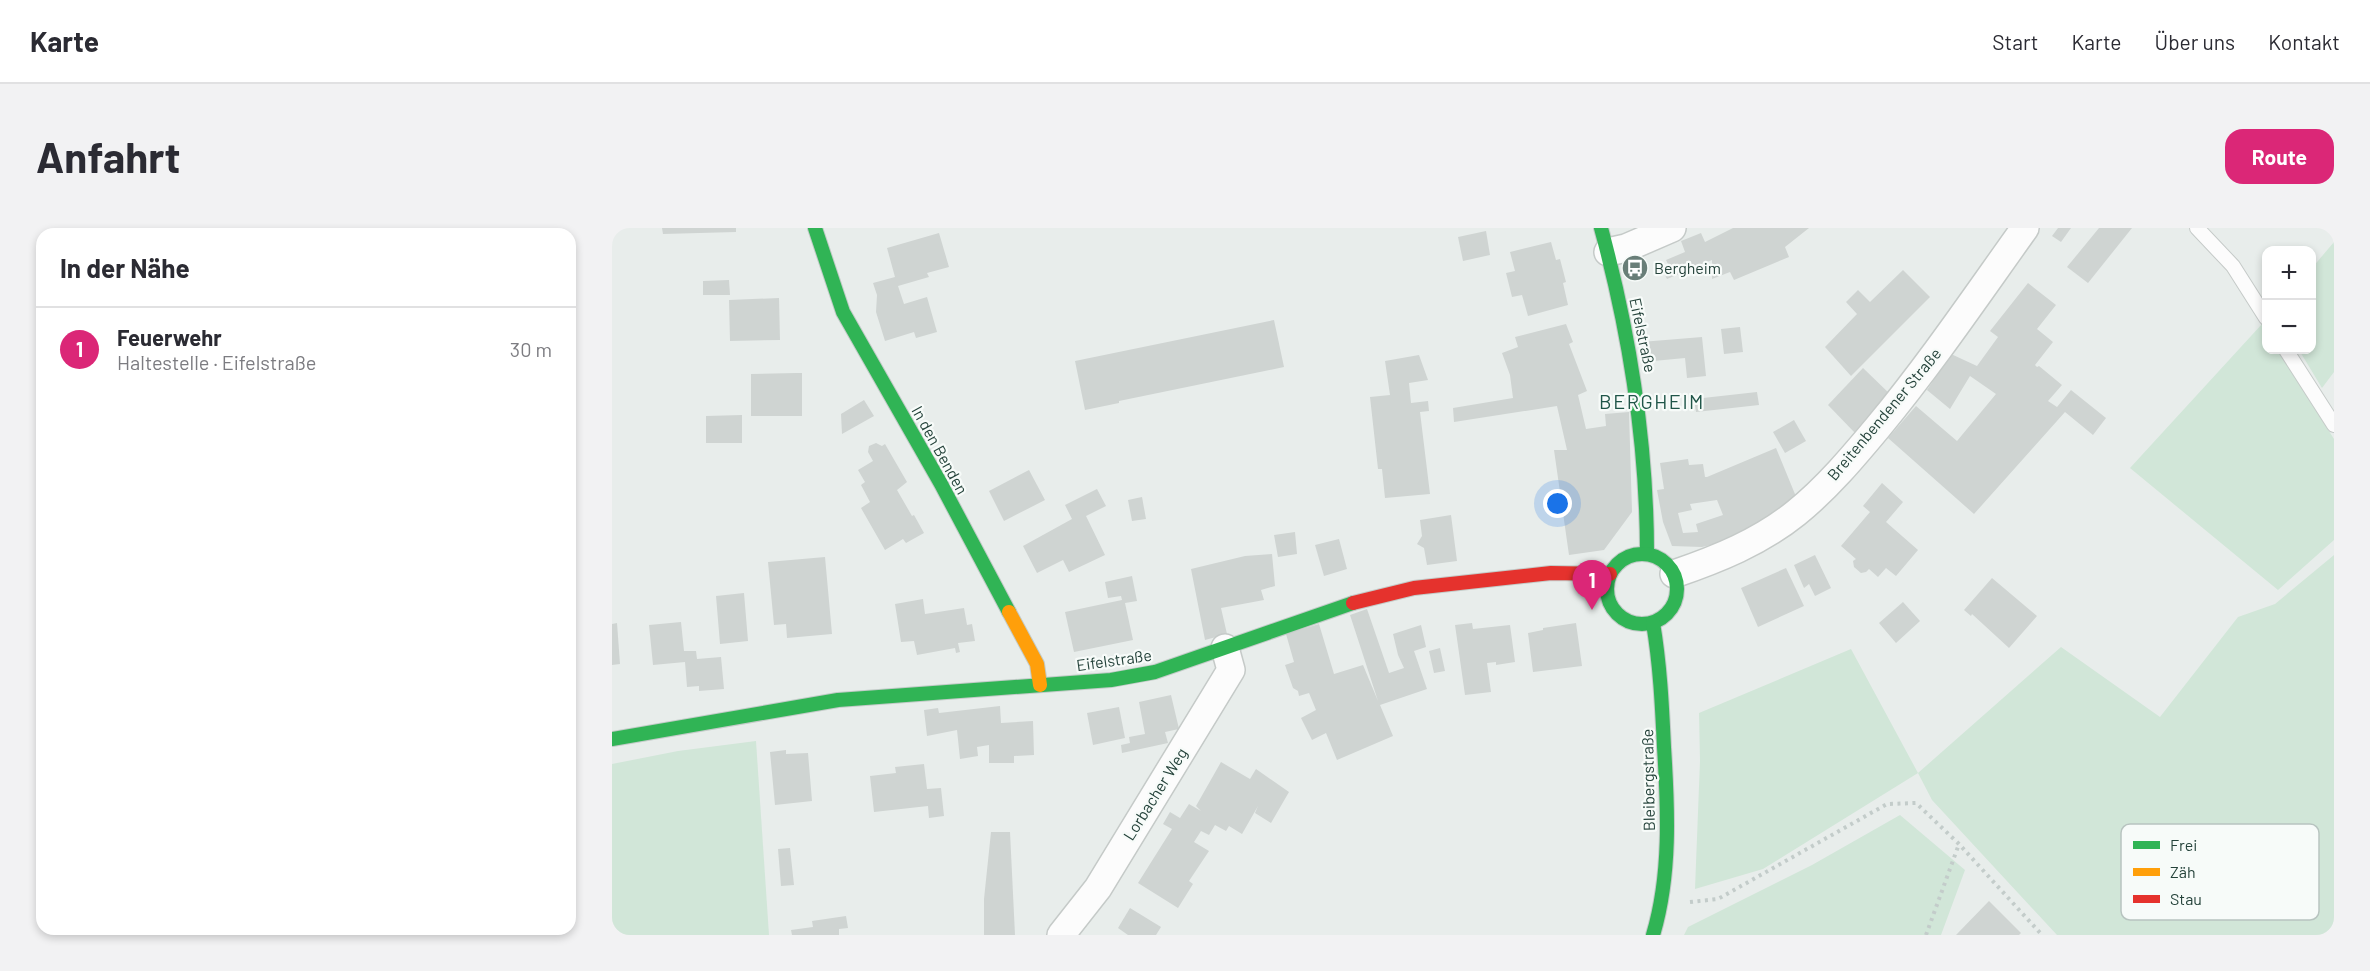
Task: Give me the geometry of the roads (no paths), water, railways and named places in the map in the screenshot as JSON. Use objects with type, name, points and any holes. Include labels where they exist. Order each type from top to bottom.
[{"type":"street","name":"In den Benden","points":[[815,228],[843,312],[941,484],[1037,664],[1040,685]]},
{"type":"street","points":[[1605,240],[1626,248],[1672,228]]},
{"type":"street","name":"Breitenbendener Straße","points":[[1674,574],[1708,563],[1748,545],[1796,513],[1833,478],[1918,379],[2025,228]]},
{"type":"street","name":"Eifelstraße","points":[[1605,240],[1635,371],[1644,450],[1648,523],[1647,554]]},
{"type":"street","points":[[1636,554],[1647,554],[1658,558],[1667,564],[1674,574],[1677,583],[1675,603],[1662,619],[1653,623],[1641,625],[1619,617],[1607,598],[1610,574],[1625,558],[1636,554]]},
{"type":"street","name":"Eifelstraße","points":[[612,739],[838,700],[1111,680],[1155,672],[1359,601],[1414,588],[1551,573],[1610,574]]},
{"type":"street","name":"Bleibergstraße","points":[[1653,623],[1660,666],[1668,810],[1662,905],[1653,935]]},
{"type":"street","name":"Lorbacher Weg","points":[[1061,935],[1098,888],[1231,670],[1225,648]]},
{"type":"lane","points":[[2197,228],[2233,266],[2262,312]]},
{"type":"lane","points":[[2289,354],[2334,425]]},
{"type":"place","name":"Bergheim","points":[[1635,268]]},
{"type":"place","name":"Feuerwehr","points":[[1592,610]]},
{"type":"district","name":"BERGHEIM","points":[[1652,402]]}]
